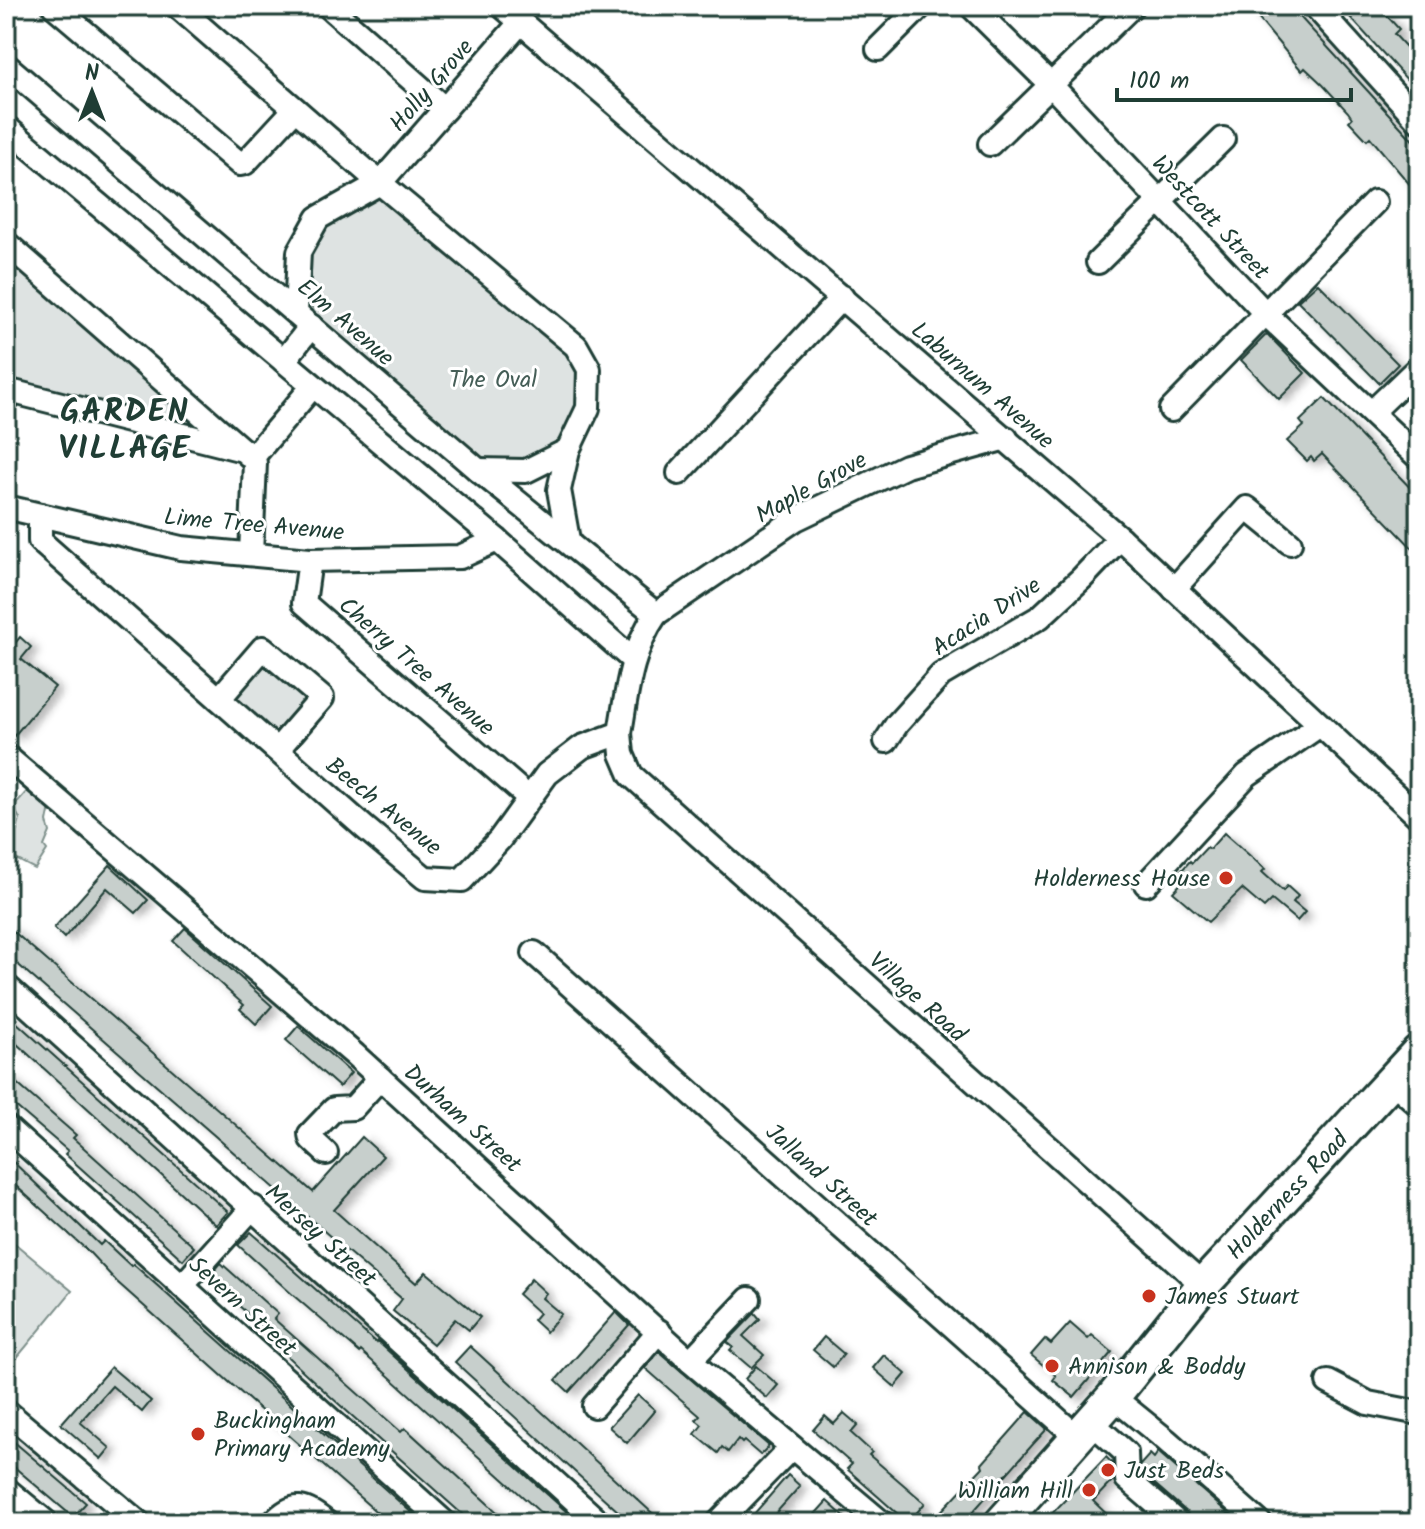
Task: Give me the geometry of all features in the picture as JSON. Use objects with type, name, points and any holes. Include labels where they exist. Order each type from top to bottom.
[{"type":"highway","name":"Holderness Road","points":[[1007,1521],[1203,1285],[1419,1051]]},
{"type":"street","points":[[54,6],[240,164],[245,163],[295,109]]},
{"type":"street","points":[[177,6],[380,183],[576,346],[589,369],[588,408],[568,450],[559,490],[568,540]]},
{"type":"street","points":[[328,6],[445,109]]},
{"type":"street","name":"Laburnum Avenue","points":[[502,6],[1120,538],[1419,817]]},
{"type":"street","points":[[878,49],[921,6]]},
{"type":"street","name":"Westcott Street","points":[[971,6],[1050,84],[1265,313],[1419,458]]},
{"type":"street","points":[[990,144],[1132,6]]},
{"type":"street","points":[[1315,6],[1419,121]]},
{"type":"street","name":"Holly Grove","points":[[380,183],[521,22]]},
{"type":"street","name":"Elm Avenue","points":[[6,65],[478,470],[656,614]]},
{"type":"street","points":[[6,127],[497,540],[633,660]]},
{"type":"street","points":[[1098,262],[1223,139]]},
{"type":"street","points":[[284,361],[304,320],[299,252],[318,218],[380,183]]},
{"type":"street","points":[[1171,410],[1375,202]]},
{"type":"street","points":[[6,243],[248,454],[255,463],[251,554]]},
{"type":"street","points":[[679,473],[842,297]]},
{"type":"street","points":[[1372,412],[1419,367]]},
{"type":"street","points":[[248,454],[313,386]]},
{"type":"street","points":[[6,390],[248,454]]},
{"type":"street","name":"Maple Grove","points":[[656,614],[796,519],[906,466],[1006,438]]},
{"type":"street","points":[[478,470],[526,471],[568,450]]},
{"type":"street","name":"Lime Tree Avenue","points":[[6,507],[181,548],[310,560],[460,557],[497,540]]},
{"type":"street","points":[[1174,589],[1247,508],[1290,543]]},
{"type":"street","name":"Beech Avenue","points":[[40,515],[40,541],[425,878],[462,880],[500,839],[547,774],[582,747],[620,733]]},
{"type":"street","name":"Acacia Drive","points":[[886,741],[897,724],[941,675],[1040,617],[1120,538]]},
{"type":"street","name":"Cherry Tree Avenue","points":[[310,560],[304,603],[528,797]]},
{"type":"street","points":[[620,733],[633,660],[643,632],[656,614]]},
{"type":"street","points":[[219,699],[263,648],[322,698],[277,750]]},
{"type":"street","points":[[1146,884],[1247,775],[1320,725]]},
{"type":"street","name":"Village Road","points":[[620,733],[622,754],[631,775],[1203,1285]]},
{"type":"street","name":"Durham Street","points":[[6,756],[380,1078],[690,1361],[882,1523]]},
{"type":"street","name":"Jalland Street","points":[[534,953],[1083,1429],[1126,1453],[1127,1479],[1178,1523]]},
{"type":"street","name":"Mersey Street","points":[[6,986],[600,1523]]},
{"type":"street","points":[[326,1153],[311,1139],[310,1134],[334,1109],[353,1108],[380,1078]]},
{"type":"street","points":[[1392,1081],[1419,1105]]},
{"type":"street","name":"Severn Street","points":[[6,1127],[445,1523]]},
{"type":"street","points":[[182,1286],[253,1207]]},
{"type":"street","points":[[690,1361],[749,1299]]},
{"type":"street","points":[[594,1406],[659,1331]]},
{"type":"street","points":[[1328,1382],[1368,1403],[1419,1413]]},
{"type":"street","points":[[1113,1397],[1260,1523]]},
{"type":"street","points":[[6,1411],[139,1523]]},
{"type":"street","points":[[718,1523],[792,1447]]},
{"type":"street","points":[[6,1489],[47,1523]]},
{"type":"street","points":[[273,1523],[288,1508],[299,1507],[311,1510],[327,1523]]},
{"type":"green space","name":"The Oval","points":[[377,196],[567,350],[578,371],[576,406],[560,442],[519,461],[479,458],[316,317],[309,295],[307,271],[316,238],[333,219]]},
{"type":"green space","points":[[6,253],[217,432],[6,388]]},
{"type":"green space","points":[[264,659],[309,699],[276,737],[230,698]]},
{"type":"green space","points":[[27,791],[50,807],[47,822],[50,832],[44,846],[47,850],[35,869],[6,854],[6,832],[17,831],[20,819],[13,807]]},
{"type":"green space","points":[[6,1236],[72,1291],[6,1371]]},
{"type":"building","points":[[1248,6],[1290,6],[1419,147],[1419,178],[1411,186],[1370,137],[1367,140],[1349,121],[1352,118],[1348,112],[1323,85],[1305,68],[1302,71]]},
{"type":"building","points":[[1340,6],[1378,6],[1399,29],[1394,34],[1419,61],[1419,93]]},
{"type":"building","points":[[1318,283],[1398,364],[1379,383],[1298,301]]},
{"type":"building","points":[[1267,334],[1305,373],[1279,399],[1241,360]]},
{"type":"building","points":[[1324,398],[1419,497],[1419,555],[1322,454],[1314,461],[1311,457],[1307,461],[1287,441],[1304,426],[1300,421]]},
{"type":"building","points":[[20,637],[31,647],[21,659],[55,687],[14,736],[6,729],[6,654]]},
{"type":"building","name":"Holderness House","points":[[1224,833],[1265,869],[1262,872],[1283,891],[1287,886],[1298,896],[1293,902],[1305,912],[1297,921],[1272,900],[1264,908],[1242,889],[1208,922],[1173,892],[1187,877],[1181,871],[1207,847],[1210,849]]},
{"type":"building","points":[[110,865],[148,900],[136,913],[107,888],[64,938],[54,928]]},
{"type":"building","points":[[6,925],[313,1192],[362,1137],[383,1156],[334,1210],[416,1283],[426,1272],[480,1317],[469,1330],[455,1319],[433,1344],[393,1311],[402,1299],[6,954]]},
{"type":"building","points":[[185,928],[272,1006],[256,1024],[240,1009],[244,1005],[173,941]]},
{"type":"building","points":[[6,1013],[228,1212],[216,1225],[6,1034]]},
{"type":"building","points":[[298,1026],[351,1073],[339,1087],[286,1040]]},
{"type":"building","points":[[6,1074],[76,1135],[73,1138],[194,1247],[183,1260],[65,1154],[68,1151],[6,1098]]},
{"type":"building","points":[[6,1155],[100,1245],[104,1241],[131,1266],[133,1264],[423,1523],[389,1523],[293,1439],[117,1282],[89,1252],[6,1177]]},
{"type":"building","points":[[251,1232],[579,1523],[552,1523],[361,1351],[294,1296],[238,1245]]},
{"type":"building","points":[[221,1263],[278,1314],[274,1319],[401,1432],[405,1428],[509,1523],[472,1523],[331,1397],[264,1335],[267,1331],[208,1278]]},
{"type":"building","points":[[531,1279],[546,1293],[542,1298],[561,1314],[546,1332],[533,1320],[539,1313],[518,1294]]},
{"type":"building","points":[[616,1312],[629,1325],[569,1392],[556,1380]]},
{"type":"building","points":[[755,1313],[760,1319],[743,1336],[764,1355],[751,1368],[730,1350],[733,1347],[727,1342]]},
{"type":"building","points":[[1070,1323],[1088,1339],[1092,1335],[1112,1352],[1074,1397],[1053,1380],[1056,1376],[1031,1355],[1045,1339],[1051,1344]]},
{"type":"building","points":[[824,1337],[844,1354],[833,1367],[813,1350]]},
{"type":"building","points":[[470,1346],[664,1523],[631,1523],[576,1473],[455,1362]]},
{"type":"building","points":[[659,1352],[769,1446],[760,1455],[738,1439],[728,1452],[722,1447],[718,1453],[695,1434],[702,1425],[696,1420],[700,1416],[645,1368]]},
{"type":"building","points":[[884,1355],[906,1374],[895,1387],[873,1368]]},
{"type":"building","points":[[756,1366],[778,1385],[767,1398],[745,1379]]},
{"type":"building","points":[[111,1367],[151,1401],[142,1412],[112,1386],[80,1422],[110,1448],[101,1459],[61,1424]]},
{"type":"building","points":[[638,1395],[655,1410],[627,1443],[609,1427]]},
{"type":"building","points":[[1028,1412],[1047,1429],[963,1523],[930,1523],[983,1467],[982,1464]]},
{"type":"building","points":[[844,1413],[858,1425],[851,1433],[872,1452],[869,1455],[925,1503],[908,1523],[847,1469],[852,1464],[813,1430],[825,1416],[834,1424]]},
{"type":"building","points":[[6,1435],[86,1503],[73,1517],[6,1460]]},
{"type":"building","points":[[1158,1452],[1229,1514],[1221,1523],[1192,1523],[1187,1512],[1141,1472],[1140,1465],[1150,1454],[1154,1458]]},
{"type":"building","points":[[1106,1457],[1112,1463],[1113,1480],[1093,1501],[1116,1523],[1043,1523]]},
{"type":"building","points":[[788,1475],[800,1486],[767,1523],[746,1523]]},
{"type":"building","points":[[827,1501],[851,1523],[807,1523]]},
{"type":"place","name":"Holderness House","points":[[1226,878]]},
{"type":"place","name":"James Stuart","points":[[1149,1296]]},
{"type":"place","name":"Annison & Boddy","points":[[1052,1366]]},
{"type":"place","name":"Buckingham Primary Academy","points":[[198,1434]]},
{"type":"place","name":"Just Beds","points":[[1108,1470]]},
{"type":"place","name":"William Hill","points":[[1089,1490]]},
{"type":"district","name":"GARDEN VILLAGE","points":[[125,428]]}]
